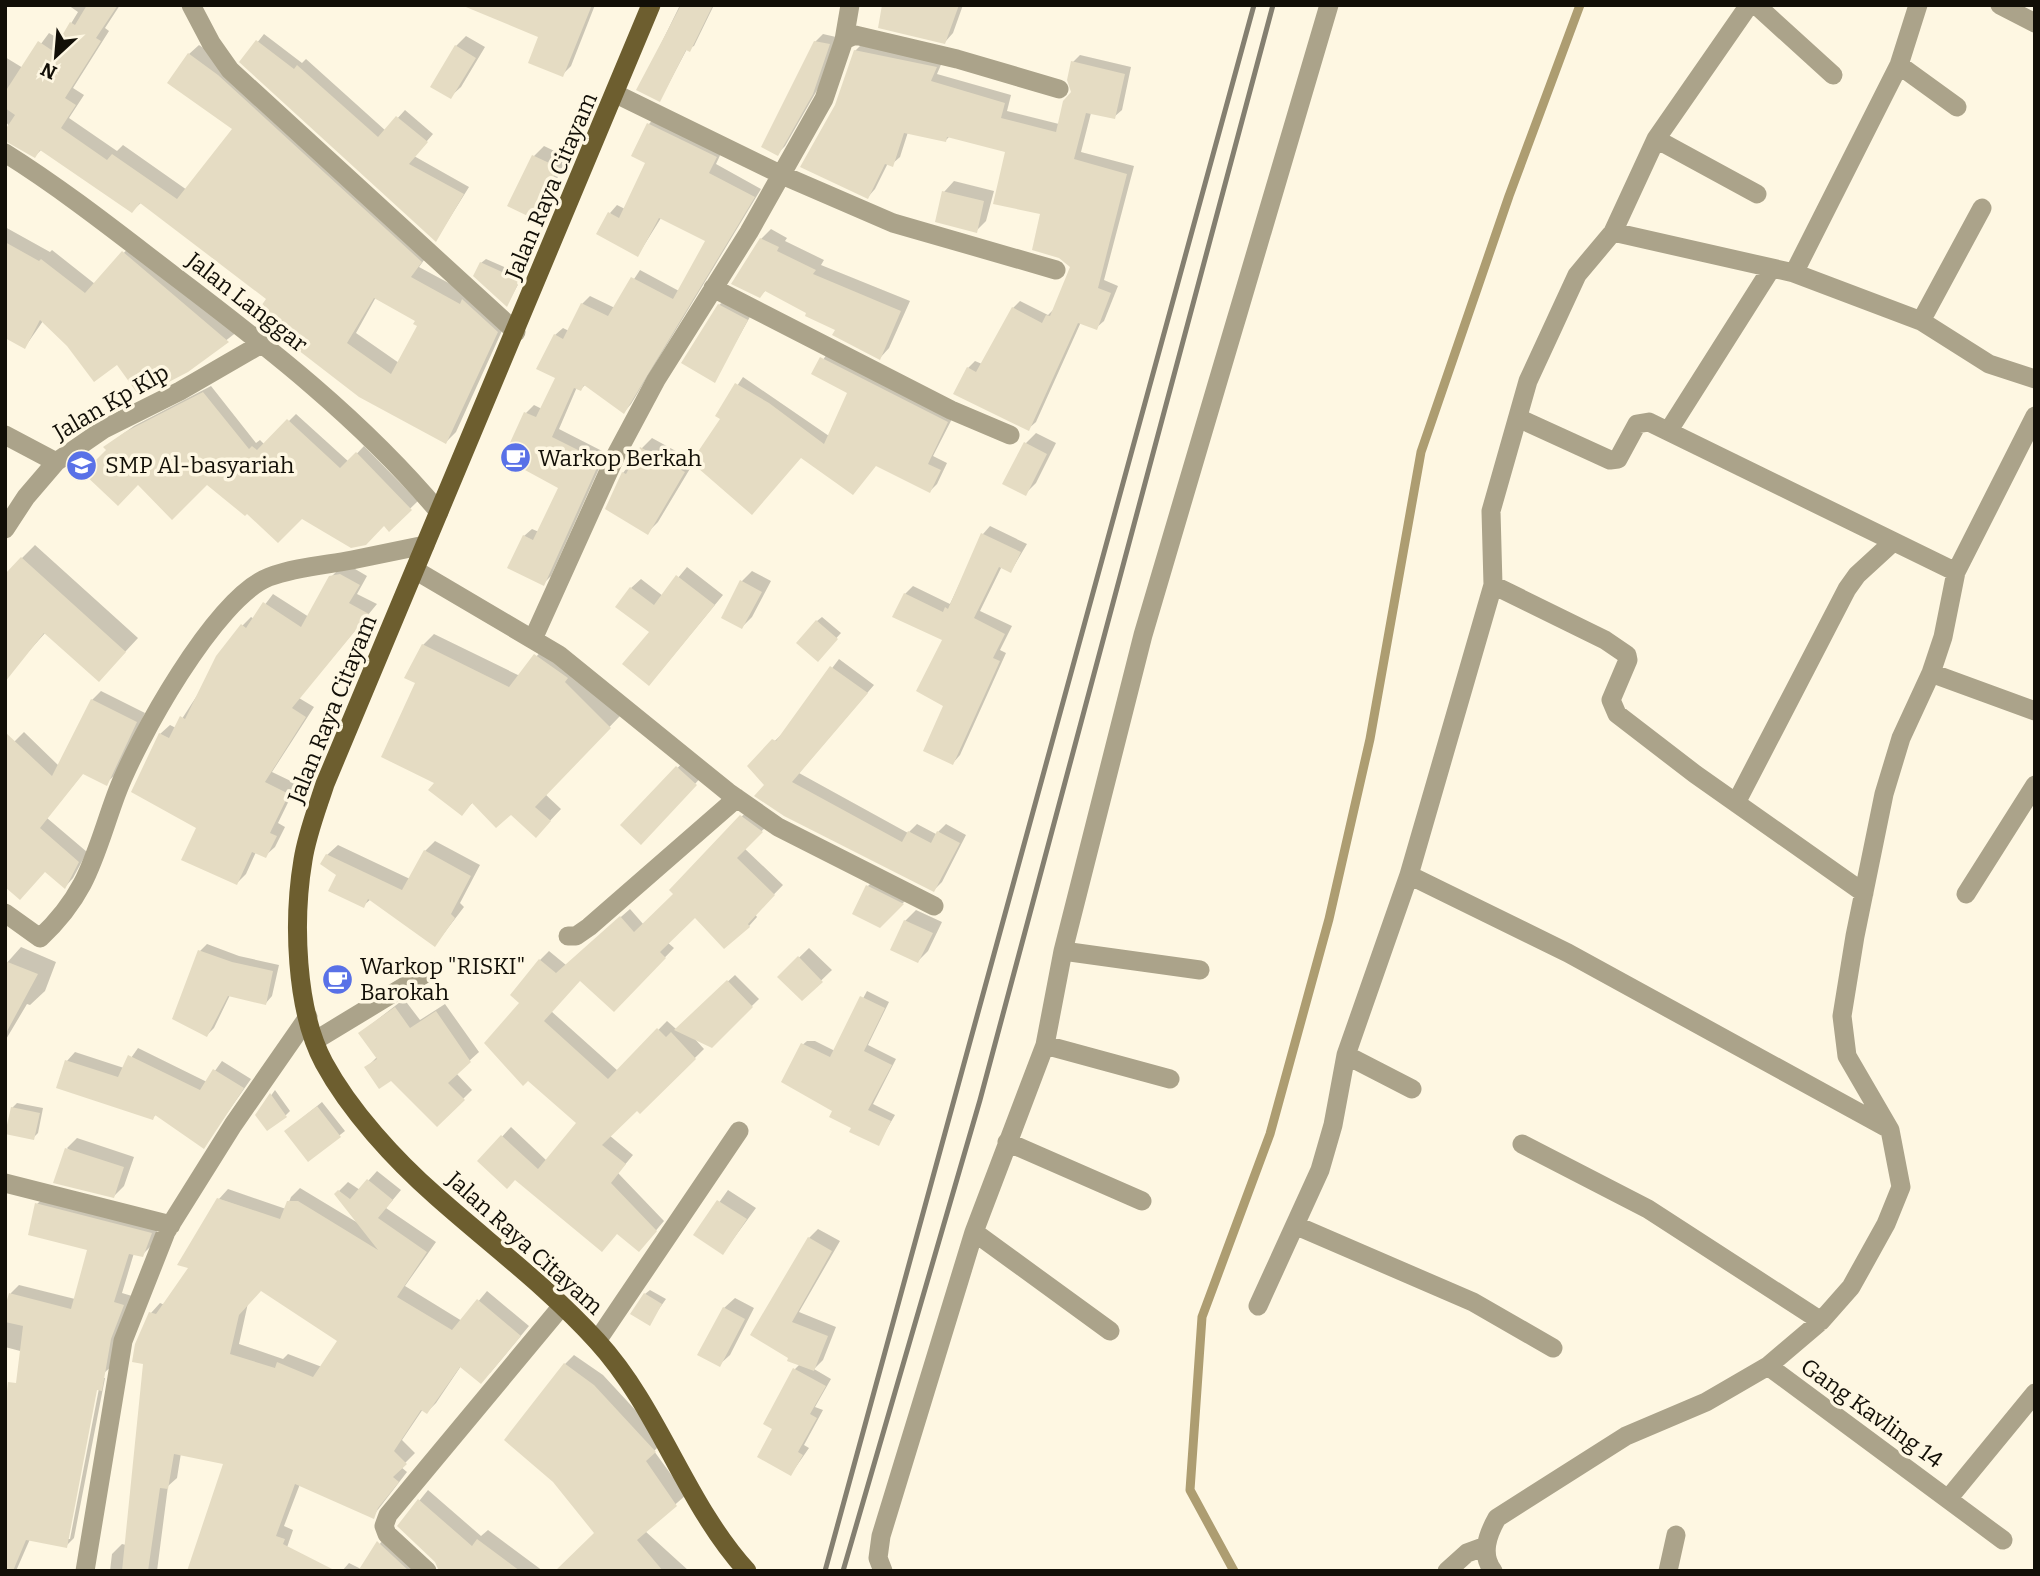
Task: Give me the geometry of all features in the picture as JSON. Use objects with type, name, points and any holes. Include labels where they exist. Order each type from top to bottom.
[{"type":"main road","name":"Jalan Raya Citayam","points":[[651,5],[325,784],[303,859],[296,921],[308,1017],[323,1061],[348,1100],[433,1194],[597,1340],[631,1383],[664,1436],[710,1523],[747,1571]]},
{"type":"street","points":[[191,5],[211,43],[230,70],[516,332]]},
{"type":"street","points":[[533,639],[617,453],[656,380],[782,175],[824,99],[844,40],[850,5]]},
{"type":"street","points":[[883,1571],[878,1558],[881,1536],[974,1231],[1045,1045],[1063,951],[1143,635],[1329,5]]},
{"type":"street","points":[[1258,1306],[1297,1226],[1320,1170],[1333,1125],[1346,1055],[1409,875],[1493,585],[1492,511],[1528,381],[1565,297],[1595,250],[1613,232],[1656,139],[1749,5]]},
{"type":"street","points":[[1756,5],[1833,75]]},
{"type":"street","points":[[1794,273],[1899,65],[1918,5]]},
{"type":"street","points":[[2000,5],[2035,23]]},
{"type":"street","points":[[844,40],[855,35],[1059,89]]},
{"type":"street","points":[[1899,65],[1957,107]]},
{"type":"street","points":[[616,94],[782,175],[893,223],[1056,270]]},
{"type":"street","points":[[1656,139],[1757,194]]},
{"type":"street","name":"Jalan Langgar","points":[[5,153],[76,201],[263,343],[381,448],[439,512]]},
{"type":"street","points":[[1921,321],[1982,208]]},
{"type":"street","points":[[1613,232],[1794,273],[1921,321],[1989,364],[2035,379]]},
{"type":"street","points":[[1669,430],[1771,269]]},
{"type":"street","points":[[713,288],[951,410],[1010,435]]},
{"type":"street","name":"Jalan Kp Klp","points":[[5,529],[26,497],[55,462],[104,429],[180,391],[263,343]]},
{"type":"street","points":[[1493,1571],[1488,1565],[1486,1546],[1489,1532],[1497,1518],[1626,1436],[1706,1402],[1768,1366],[1821,1321],[1851,1287],[1886,1224],[1901,1187],[1889,1129],[1847,1056],[1842,1016],[1864,893],[1884,794],[1901,738],[1931,673],[1943,637],[1956,572],[2035,416]]},
{"type":"street","points":[[1518,418],[1610,460],[1618,460],[1637,424],[1649,422],[1956,572]]},
{"type":"street","points":[[5,435],[55,462]]},
{"type":"street","points":[[1736,803],[1847,589],[1857,575],[1893,542]]},
{"type":"street","points":[[5,914],[40,938],[62,917],[96,858],[129,759],[188,662],[241,596],[267,578],[297,569],[425,545]]},
{"type":"street","points":[[415,570],[559,655],[737,798],[778,827],[934,906]]},
{"type":"street","points":[[1493,585],[1605,640],[1627,655],[1628,660],[1611,700],[1617,714],[1736,803],[1864,893]]},
{"type":"street","points":[[1931,673],[2035,711]]},
{"type":"street","points":[[1966,894],[2035,785]]},
{"type":"street","points":[[568,936],[576,936],[589,927],[737,798]]},
{"type":"street","points":[[1409,875],[1567,953],[1889,1129]]},
{"type":"street","points":[[1063,951],[1200,970]]},
{"type":"street","points":[[316,1040],[423,975]]},
{"type":"street","points":[[85,1571],[123,1341],[171,1225],[233,1125],[308,1017]]},
{"type":"street","points":[[1045,1045],[1170,1079]]},
{"type":"street","points":[[1346,1055],[1412,1088]]},
{"type":"street","points":[[597,1340],[739,1131]]},
{"type":"street","points":[[1007,1142],[1142,1201]]},
{"type":"street","points":[[1522,1144],[1648,1209],[1821,1321]]},
{"type":"street","points":[[5,1183],[171,1225]]},
{"type":"street","points":[[1297,1226],[1473,1302],[1553,1348]]},
{"type":"street","points":[[974,1231],[1110,1331]]},
{"type":"street","points":[[427,1571],[387,1534],[384,1527],[388,1515],[561,1307]]},
{"type":"street","name":"Gang Kavling 14","points":[[1768,1366],[2003,1540]]},
{"type":"street","name":"Gang Kavling 14","points":[[1948,1499],[2035,1394]]},
{"type":"street","points":[[1668,1571],[1676,1535]]},
{"type":"street","points":[[1447,1571],[1467,1553],[1486,1546]]},
{"type":"building","points":[[87,5],[118,5],[96,38],[101,41],[65,98],[76,105],[61,128],[107,160],[112,154],[177,199],[232,129],[167,83],[188,53],[218,75],[422,262],[411,277],[460,304],[462,299],[498,332],[446,444],[359,397],[254,316],[266,299],[140,203],[132,213],[40,150],[35,158],[5,141],[5,130],[15,115],[5,108],[5,92],[38,41],[53,51],[70,22],[75,25]],"holes":[[[374,298],[415,321],[413,324],[417,326],[391,374],[347,343]]]},
{"type":"building","points":[[461,5],[592,5],[563,77],[528,63],[538,37]]},
{"type":"building","points":[[681,5],[713,5],[690,52],[686,50],[660,102],[636,90]]},
{"type":"building","points":[[882,5],[959,5],[945,44],[878,28]]},
{"type":"building","points":[[256,40],[294,69],[297,65],[378,137],[396,116],[428,142],[409,164],[464,194],[436,242],[239,62]]},
{"type":"building","points":[[814,41],[830,44],[813,94],[778,156],[761,147]]},
{"type":"building","points":[[455,45],[476,58],[451,99],[430,87]]},
{"type":"building","points":[[854,50],[937,67],[931,81],[1005,103],[1001,118],[1056,132],[1063,101],[1071,92],[1067,80],[1071,61],[1125,74],[1115,119],[1086,113],[1074,159],[1127,174],[1098,288],[1111,293],[1097,330],[1078,323],[1029,431],[953,394],[967,367],[976,372],[1012,307],[1042,323],[1046,315],[1050,316],[1070,267],[1059,258],[1032,250],[1040,214],[993,204],[1005,152],[947,137],[946,142],[904,133],[893,167],[885,164],[868,199],[800,167],[835,105]]},
{"type":"building","points":[[647,123],[717,157],[709,173],[755,197],[624,414],[584,385],[581,391],[574,388],[552,437],[600,461],[544,586],[507,568],[523,535],[533,540],[558,488],[503,458],[524,412],[536,417],[555,378],[536,369],[554,334],[563,339],[581,303],[608,316],[631,277],[673,299],[705,241],[659,218],[638,257],[596,234],[608,212],[619,218],[645,163],[631,156]]},
{"type":"building","points":[[532,155],[558,167],[534,219],[507,206]]},
{"type":"building","points":[[942,191],[984,201],[977,233],[935,222]]},
{"type":"building","points":[[760,238],[779,247],[777,251],[816,270],[813,274],[901,311],[880,360],[832,335],[835,330],[805,316],[806,313],[765,291],[760,298],[731,284]]},
{"type":"building","points":[[5,242],[39,261],[41,259],[85,293],[122,251],[229,342],[188,372],[140,397],[117,365],[94,382],[67,346],[40,320],[25,349],[5,338]]},
{"type":"building","points":[[480,262],[520,280],[507,307],[473,276]]},
{"type":"building","points":[[718,304],[748,320],[715,383],[681,363]]},
{"type":"building","points":[[820,357],[948,422],[928,464],[941,470],[930,493],[876,466],[853,495],[801,458],[752,515],[691,462],[720,419],[715,416],[735,383],[769,403],[824,444],[847,393],[811,374]]},
{"type":"building","points":[[203,392],[249,449],[252,446],[257,450],[287,419],[340,468],[356,452],[412,510],[389,532],[384,526],[366,545],[351,548],[302,519],[278,543],[247,514],[245,516],[207,485],[172,520],[138,485],[118,506],[83,473],[106,450],[103,447],[125,432]]},
{"type":"building","points":[[1024,442],[1047,454],[1026,496],[1002,484]]},
{"type":"building","points":[[640,447],[685,472],[648,535],[605,509],[622,472],[626,474]]},
{"type":"building","points":[[981,533],[1021,552],[1011,573],[999,567],[974,618],[1005,634],[993,658],[1000,661],[953,765],[923,751],[943,706],[916,691],[942,640],[892,617],[904,593],[943,612],[945,607],[948,609]]},
{"type":"building","points":[[21,557],[126,652],[99,682],[44,633],[5,682],[5,574]]},
{"type":"building","points":[[340,574],[360,585],[349,603],[369,614],[292,708],[306,717],[265,782],[289,794],[270,833],[277,836],[266,858],[252,852],[237,885],[181,860],[196,828],[131,792],[159,733],[169,738],[180,716],[185,719],[216,656],[241,624],[246,628],[263,602],[301,627],[329,576]]},
{"type":"building","points":[[676,575],[715,605],[649,686],[622,664],[649,632],[615,607],[630,587],[654,605]]},
{"type":"building","points":[[740,580],[762,592],[742,629],[721,618]]},
{"type":"building","points":[[816,620],[838,639],[818,662],[796,643]]},
{"type":"building","points":[[422,644],[509,687],[534,654],[568,678],[565,682],[611,728],[535,807],[551,821],[536,838],[511,815],[496,828],[472,803],[462,816],[428,790],[434,783],[381,757],[415,683],[404,678]]},
{"type":"building","points":[[830,666],[868,693],[792,782],[902,842],[908,831],[931,843],[937,831],[960,843],[934,892],[784,816],[754,796],[764,785],[747,766],[772,739],[776,741]]},
{"type":"building","points":[[91,699],[137,722],[107,786],[83,774],[40,828],[79,862],[65,889],[45,872],[20,900],[5,887],[5,732],[52,776]]},
{"type":"building","points":[[676,766],[697,785],[641,845],[620,825]]},
{"type":"building","points":[[740,815],[763,832],[737,858],[775,895],[748,924],[750,927],[724,949],[695,918],[660,952],[666,958],[614,1012],[580,981],[544,1021],[608,1079],[657,1028],[666,1037],[671,1032],[696,1059],[640,1114],[637,1111],[602,1145],[626,1164],[611,1183],[657,1231],[639,1252],[617,1234],[602,1252],[515,1180],[507,1189],[477,1161],[501,1135],[538,1169],[576,1123],[528,1081],[523,1086],[484,1043],[519,1003],[510,995],[539,959],[556,973],[620,916],[634,932],[673,894],[669,890]]},
{"type":"building","points":[[424,850],[471,876],[451,914],[455,918],[435,947],[368,899],[364,908],[328,891],[336,875],[320,864],[326,854],[402,890]]},
{"type":"building","points":[[866,885],[904,904],[880,928],[852,914]]},
{"type":"building","points":[[904,920],[933,933],[918,963],[890,950]]},
{"type":"building","points":[[198,950],[232,962],[273,971],[266,1005],[228,996],[207,1037],[172,1019]]},
{"type":"building","points":[[798,956],[823,982],[802,1001],[777,977]]},
{"type":"building","points":[[5,961],[38,974],[5,1035]]},
{"type":"building","points":[[727,980],[753,1007],[712,1048],[674,1030]]},
{"type":"building","points":[[860,996],[885,1008],[864,1051],[892,1065],[868,1110],[891,1121],[879,1146],[849,1132],[851,1128],[829,1117],[832,1111],[781,1082],[801,1043],[830,1057]]},
{"type":"building","points":[[395,1007],[410,1028],[436,1011],[471,1062],[448,1083],[465,1100],[437,1127],[391,1081],[379,1089],[364,1067],[377,1059],[358,1033]]},
{"type":"building","points":[[128,1055],[200,1090],[213,1069],[244,1088],[204,1149],[155,1115],[153,1120],[56,1088],[65,1060],[118,1077]]},
{"type":"building","points":[[270,1093],[287,1117],[267,1131],[255,1115]]},
{"type":"building","points":[[317,1106],[341,1137],[308,1162],[284,1131]]},
{"type":"building","points":[[11,1107],[40,1113],[34,1140],[5,1134]]},
{"type":"building","points":[[65,1148],[124,1167],[114,1198],[53,1183]]},
{"type":"building","points":[[367,1179],[393,1200],[378,1218],[427,1252],[397,1297],[452,1330],[477,1299],[521,1336],[481,1384],[460,1367],[427,1414],[421,1410],[394,1451],[407,1464],[393,1477],[399,1482],[378,1508],[374,1519],[295,1484],[276,1536],[285,1539],[283,1544],[336,1571],[187,1571],[223,1464],[174,1454],[168,1489],[160,1488],[148,1571],[122,1571],[143,1364],[132,1362],[135,1344],[149,1312],[156,1314],[188,1268],[177,1265],[217,1198],[280,1219],[287,1201],[298,1201],[378,1250],[334,1194],[338,1190],[350,1199]],"holes":[[[261,1291],[337,1341],[313,1377],[277,1362],[275,1368],[230,1354],[239,1315]]]},
{"type":"building","points":[[717,1200],[747,1219],[723,1255],[693,1235]]},
{"type":"building","points":[[35,1203],[152,1233],[143,1257],[129,1254],[114,1302],[124,1305],[111,1339],[102,1391],[97,1390],[67,1548],[26,1540],[13,1571],[5,1571],[5,1409],[8,1382],[16,1383],[23,1326],[5,1322],[5,1307],[9,1293],[71,1309],[87,1250],[28,1235]]},
{"type":"building","points":[[808,1237],[832,1251],[792,1322],[828,1336],[814,1371],[787,1361],[788,1358],[750,1335]]},
{"type":"building","points":[[644,1293],[662,1304],[650,1326],[630,1314]]},
{"type":"building","points":[[723,1307],[745,1319],[720,1367],[697,1355]]},
{"type":"building","points":[[564,1363],[594,1385],[656,1452],[646,1461],[677,1506],[637,1540],[663,1571],[555,1571],[594,1533],[553,1482],[504,1440]]},
{"type":"building","points":[[793,1368],[826,1386],[810,1414],[817,1418],[798,1452],[803,1455],[791,1476],[757,1457],[772,1429],[763,1424]]},
{"type":"building","points":[[418,1499],[472,1546],[477,1539],[520,1571],[439,1571],[435,1562],[397,1526]]},
{"type":"building","points":[[377,1541],[379,1543],[409,1571],[358,1571]]},
{"type":"waterway","points":[[1234,1571],[1190,1490],[1202,1317],[1270,1134],[1329,919],[1370,739],[1421,452],[1509,196],[1580,5]]},
{"type":"railway","points":[[825,1571],[1254,5]]},
{"type":"railway","points":[[843,1571],[980,1100],[1273,5]]},
{"type":"place","name":"Warkop Berkah","points":[[515,458]]},
{"type":"place","name":"SMP Al-basyariah","points":[[82,465]]},
{"type":"place","name":"Warkop \"RISKI\" Barokah","points":[[337,979]]}]
